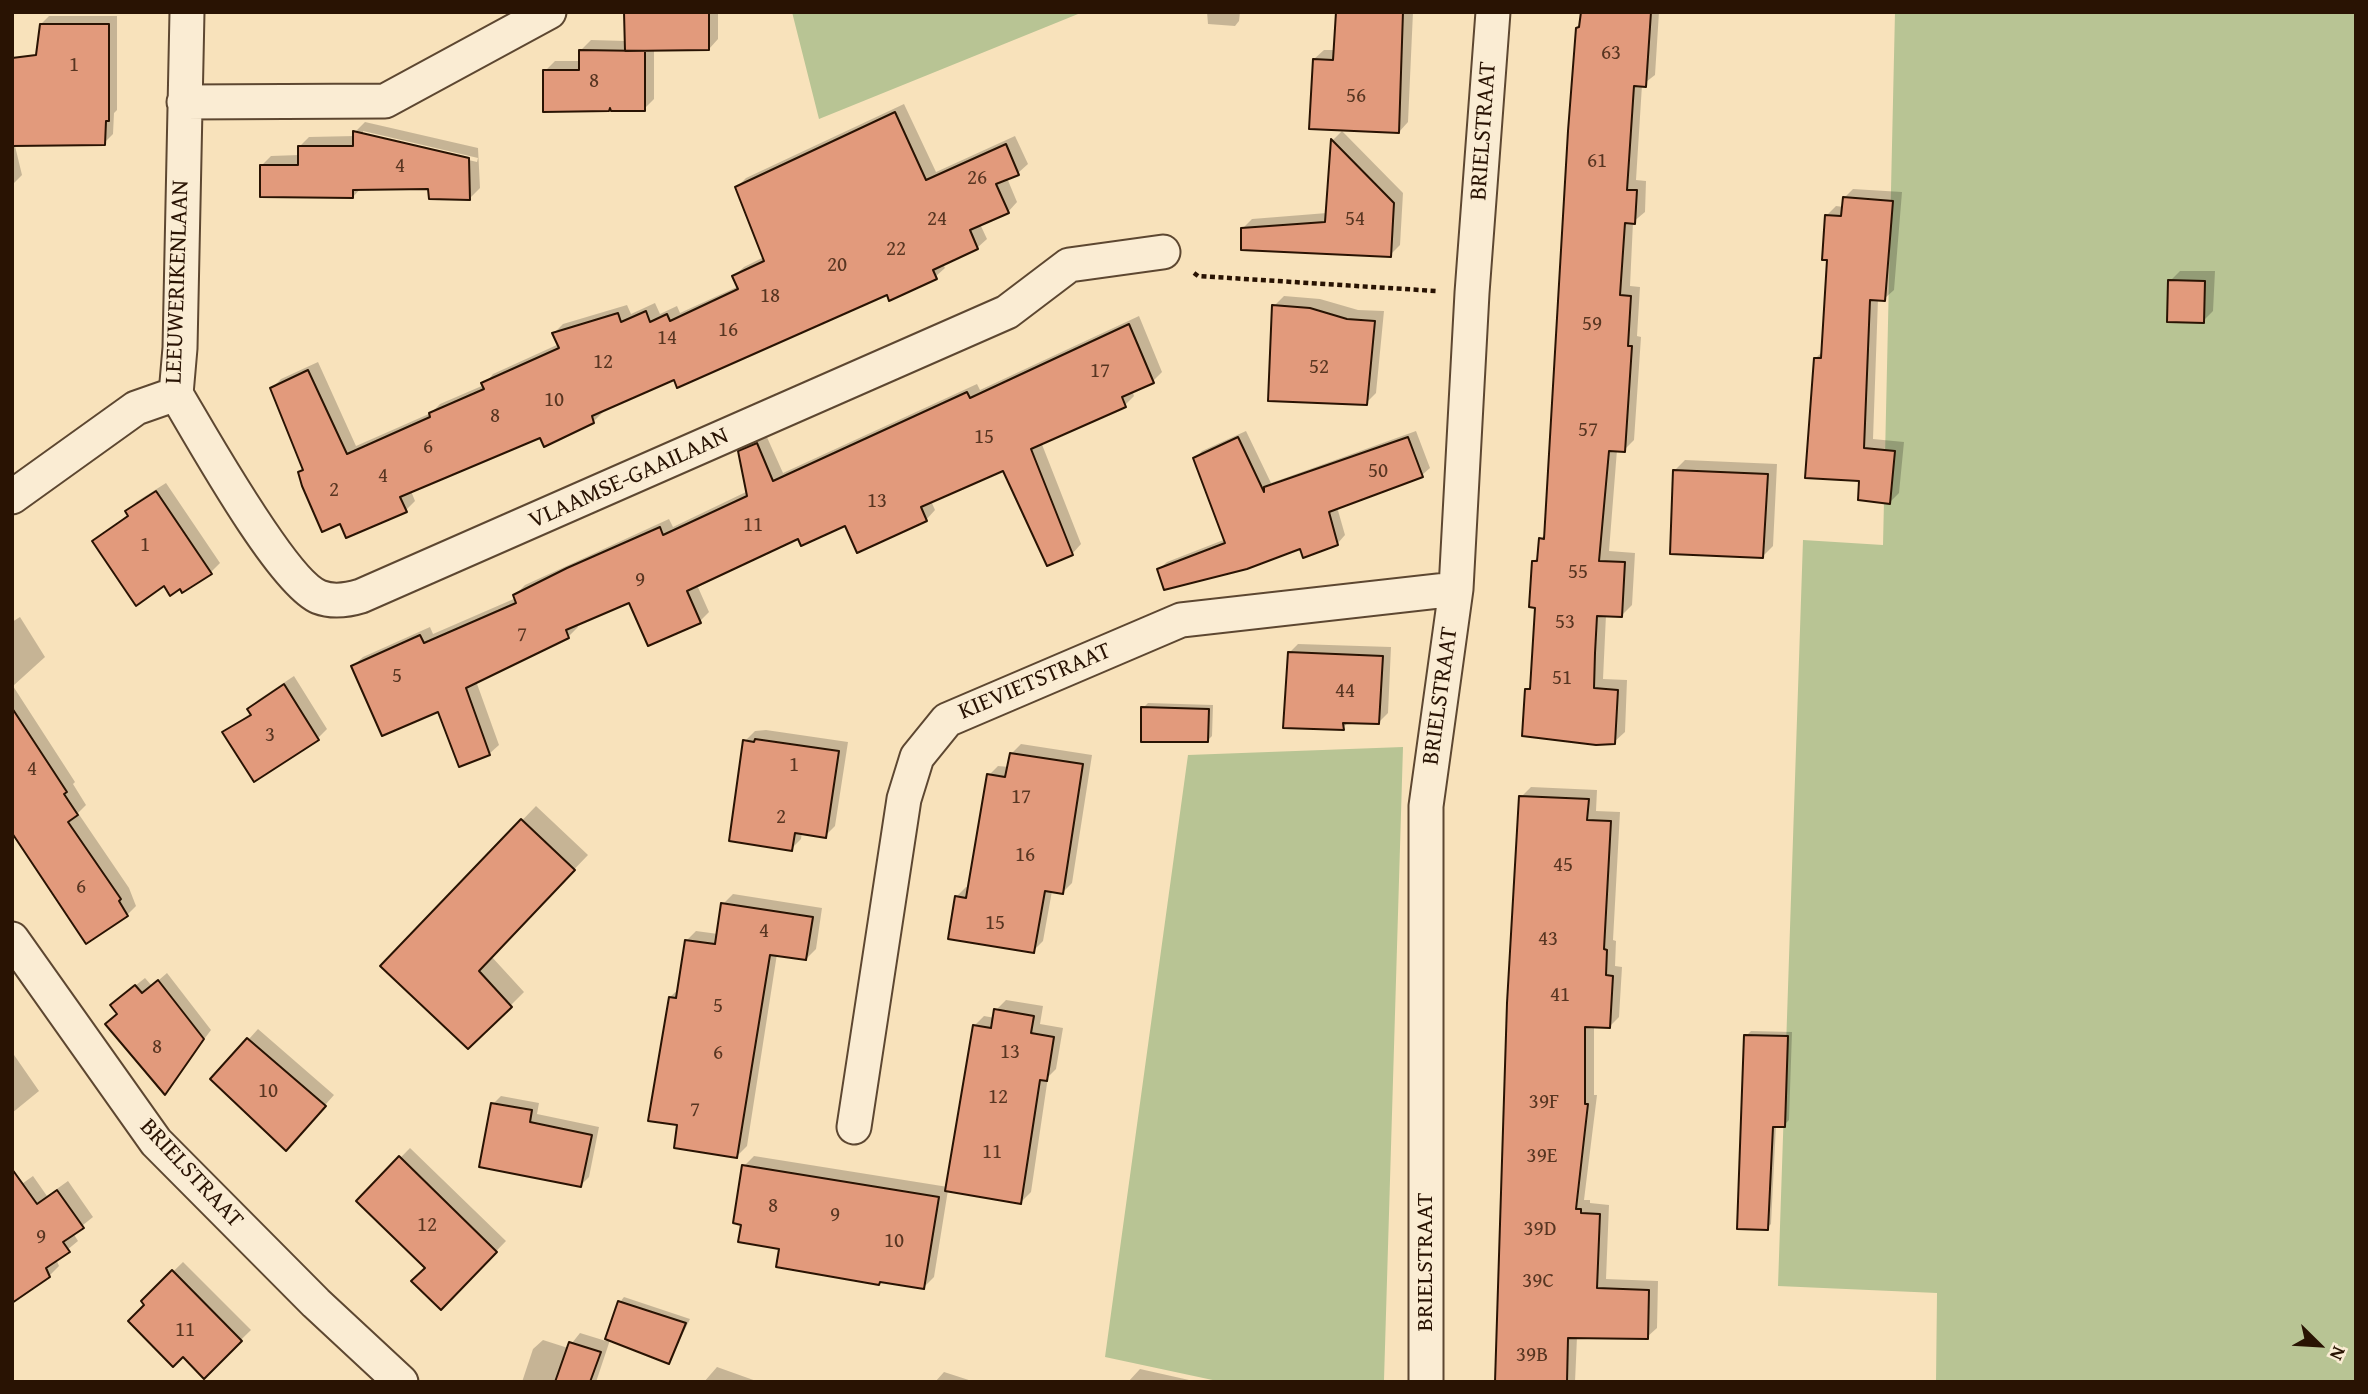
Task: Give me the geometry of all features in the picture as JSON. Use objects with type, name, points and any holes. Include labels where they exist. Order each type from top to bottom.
[{"type":"street","name":"LEEUWERIKENLAAN","points":[[12,497],[136,408],[176,394],[180,348],[187,12]]},
{"type":"street","points":[[184,102],[384,101],[549,12]]},
{"type":"street","name":"BRIELSTRAAT","points":[[1426,1382],[1426,806],[1456,589],[1472,293],[1493,12]]},
{"type":"street","name":"VLAAMSE-GAAILAAN","points":[[176,394],[277,556],[299,584],[319,597],[344,600],[374,591],[1007,312],[1069,265],[1163,252]]},
{"type":"street","name":"KIEVIETSTRAAT","points":[[854,1127],[904,799],[917,757],[947,720],[1181,620],[1456,589]]},
{"type":"street","name":"BRIELSTRAAT","points":[[12,939],[156,1142],[316,1303],[401,1382]]},
{"type":"path","points":[[1163,252],[1198,276],[1472,293]]},
{"type":"green space","points":[[792,12],[1083,12],[819,119]]},
{"type":"green space","points":[[1895,12],[2356,12],[2356,1382],[1936,1382],[1937,1293],[1778,1286],[1803,540],[1883,545]]},
{"type":"green space","points":[[1403,747],[1384,1380],[1222,1382],[1105,1357],[1188,755]]},
{"type":"building","points":[[624,12],[709,12],[709,50],[625,51]]},
{"type":"building","points":[[1336,12],[1403,12],[1399,133],[1309,129],[1313,59],[1333,60]]},
{"type":"building","points":[[1581,12],[1651,12],[1646,87],[1634,86],[1627,190],[1637,190],[1635,224],[1625,223],[1620,295],[1631,296],[1628,346],[1632,346],[1625,452],[1609,451],[1599,561],[1625,562],[1622,617],[1597,616],[1594,688],[1618,690],[1615,744],[1596,745],[1522,736],[1525,689],[1530,689],[1535,608],[1529,607],[1532,561],[1537,561],[1539,538],[1544,539],[1568,131],[1576,28],[1579,27]]},
{"type":"building","points":[[40,24],[109,24],[109,121],[106,121],[105,145],[12,146],[12,58],[36,55]]},
{"type":"building","points":[[579,50],[645,51],[645,111],[611,111],[610,108],[609,111],[543,112],[543,70],[579,70]]},
{"type":"building","points":[[895,112],[926,180],[1006,144],[1019,175],[996,184],[1009,213],[970,230],[978,249],[933,270],[937,279],[889,301],[887,295],[677,388],[674,380],[592,416],[594,423],[544,447],[540,438],[400,497],[407,512],[346,538],[340,524],[322,532],[302,486],[298,472],[303,470],[270,388],[308,370],[347,454],[430,417],[429,413],[484,389],[481,383],[559,348],[552,333],[618,313],[621,322],[646,311],[650,322],[667,314],[670,321],[738,289],[732,276],[764,261],[735,187]]},
{"type":"building","points":[[353,131],[469,158],[470,200],[429,199],[428,189],[353,190],[353,198],[260,197],[260,165],[298,165],[298,146],[353,146]]},
{"type":"building","points":[[1331,139],[1394,203],[1391,257],[1241,250],[1241,228],[1325,222]]},
{"type":"building","points":[[1843,197],[1893,201],[1885,301],[1870,300],[1864,448],[1895,451],[1890,504],[1858,500],[1859,481],[1805,478],[1814,358],[1821,358],[1827,260],[1822,260],[1825,215],[1841,216]]},
{"type":"building","points":[[2168,280],[2205,281],[2204,323],[2167,322]]},
{"type":"building","points":[[1272,305],[1310,308],[1347,319],[1375,321],[1367,405],[1268,401]]},
{"type":"building","points":[[1129,324],[1154,383],[1122,397],[1126,407],[1031,449],[1073,555],[1047,566],[1003,471],[921,507],[927,521],[857,553],[845,526],[801,546],[798,539],[687,591],[701,623],[648,646],[629,603],[566,630],[569,638],[466,688],[490,755],[459,767],[438,712],[382,736],[351,666],[420,635],[424,643],[516,603],[513,595],[567,568],[660,527],[663,535],[747,496],[738,451],[757,443],[773,481],[967,392],[970,398]]},
{"type":"building","points":[[1238,437],[1264,492],[1264,487],[1408,437],[1423,477],[1329,512],[1338,545],[1303,558],[1300,549],[1247,569],[1164,590],[1157,569],[1225,543],[1193,458]]},
{"type":"building","points":[[1673,470],[1768,474],[1763,558],[1670,554]]},
{"type":"building","points":[[156,491],[212,574],[182,593],[180,589],[170,596],[164,586],[136,606],[92,541],[128,516],[125,511]]},
{"type":"building","points":[[1288,652],[1383,656],[1379,724],[1343,723],[1344,730],[1283,728]]},
{"type":"building","points":[[284,684],[319,740],[254,782],[222,732],[251,715],[247,709]]},
{"type":"building","points":[[1141,707],[1209,709],[1208,742],[1141,742]]},
{"type":"building","points":[[12,708],[67,792],[64,794],[78,815],[68,822],[121,899],[119,901],[128,916],[86,944],[12,833]]},
{"type":"building","points":[[755,739],[839,751],[826,838],[795,833],[792,851],[729,841],[743,740],[754,742]]},
{"type":"building","points":[[1010,753],[1083,764],[1063,894],[1045,891],[1034,953],[948,939],[955,896],[966,898],[987,774],[1005,777]]},
{"type":"building","points":[[1519,796],[1589,799],[1587,820],[1611,821],[1604,949],[1607,950],[1606,975],[1613,976],[1610,1028],[1585,1027],[1585,1104],[1588,1104],[1576,1209],[1581,1209],[1581,1213],[1600,1214],[1597,1288],[1649,1290],[1648,1339],[1568,1338],[1567,1382],[1495,1382],[1507,1003]]},
{"type":"building","points":[[521,819],[575,870],[479,971],[512,1007],[468,1049],[380,966]]},
{"type":"building","points":[[721,903],[813,917],[806,960],[770,955],[737,1158],[674,1148],[677,1125],[648,1121],[669,997],[676,998],[685,940],[715,944]]},
{"type":"building","points":[[158,980],[204,1039],[165,1095],[105,1024],[117,1014],[110,1005],[135,985],[142,993]]},
{"type":"building","points":[[994,1009],[1034,1016],[1031,1033],[1054,1037],[1047,1081],[1040,1080],[1021,1204],[945,1191],[973,1025],[991,1028]]},
{"type":"building","points":[[1744,1035],[1788,1036],[1785,1127],[1773,1127],[1768,1230],[1737,1229]]},
{"type":"building","points":[[247,1038],[326,1106],[286,1151],[210,1079]]},
{"type":"building","points":[[491,1103],[532,1110],[530,1122],[592,1135],[581,1187],[479,1167]]},
{"type":"building","points":[[399,1156],[497,1252],[441,1310],[411,1281],[425,1268],[356,1201]]},
{"type":"building","points":[[742,1165],[939,1197],[924,1289],[880,1282],[879,1285],[776,1267],[779,1249],[738,1242],[741,1225],[733,1223]]},
{"type":"building","points":[[12,1169],[37,1204],[57,1190],[84,1228],[63,1242],[70,1252],[46,1268],[50,1277],[12,1303]]},
{"type":"building","points":[[172,1270],[242,1341],[204,1379],[183,1357],[173,1367],[128,1321],[144,1305],[141,1301]]},
{"type":"building","points":[[618,1301],[686,1323],[669,1364],[605,1339]]},
{"type":"building","points":[[569,1342],[601,1352],[590,1382],[555,1382]]}]
